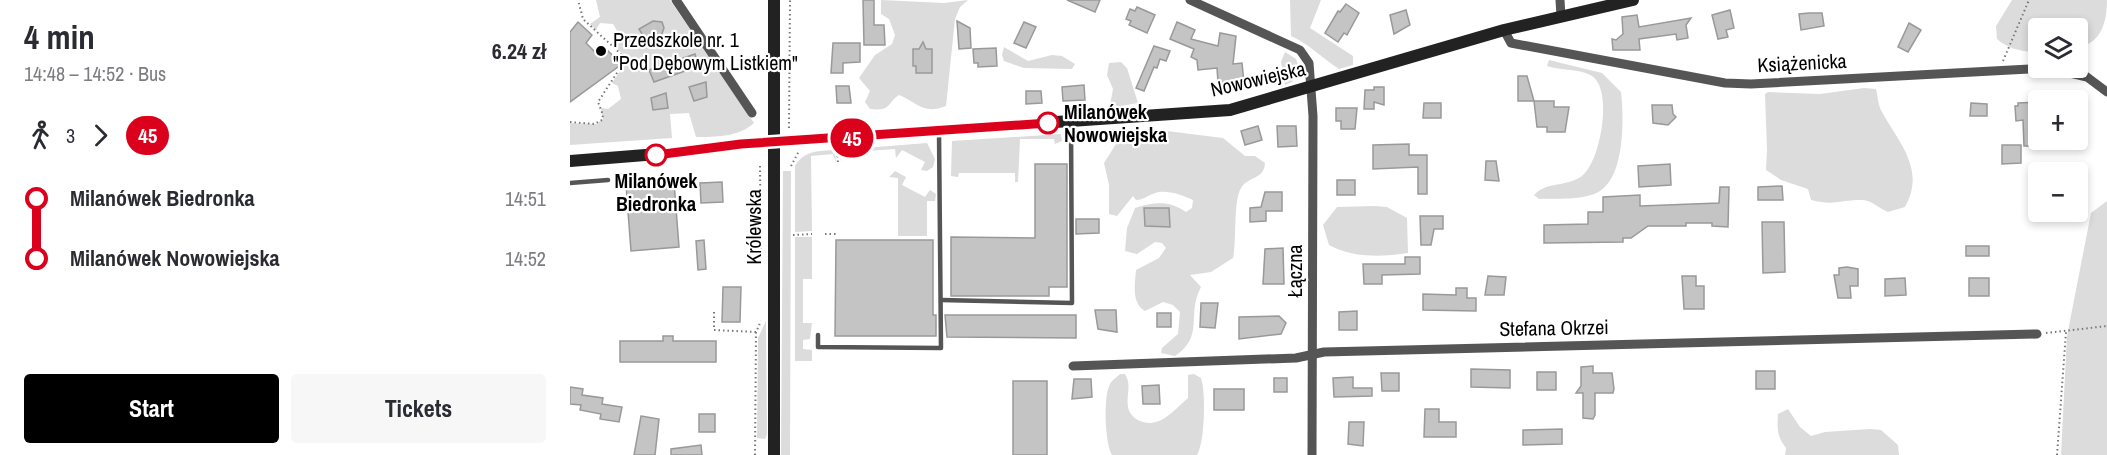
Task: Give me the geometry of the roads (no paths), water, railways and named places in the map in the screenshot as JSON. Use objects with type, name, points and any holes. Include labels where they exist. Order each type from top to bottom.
[{"type":"street","points":[[676,0],[752,113]]},
{"type":"street","name":"Królewska","points":[[774,0],[774,455]]},
{"type":"street","name":"Łączna","points":[[1190,0],[1300,51],[1309,63],[1312,87],[1312,455]]},
{"type":"street","points":[[1560,0],[1561,16]]},
{"type":"street","name":"Nowowiejska","points":[[570,161],[774,142],[1230,110],[1504,30],[1633,0]]},
{"type":"street","name":"Książenicka","points":[[1504,30],[1511,43],[1725,83],[1751,84],[2049,68],[2068,70],[2087,77],[2107,92]]},
{"type":"street","name":"Stefana Okrzei","points":[[1073,366],[1296,358],[1313,353],[2037,334]]},
{"type":"lane","points":[[941,300],[1072,303],[1071,122]]},
{"type":"lane","points":[[818,335],[818,347],[941,348],[939,132]]},
{"type":"lane","points":[[570,183],[608,180]]},
{"type":"place","name":"Przedszkole nr. 1 \"Pod Dębowym Listkiem\"","points":[[601,51]]},
{"type":"place","name":"Milanówek Nowowiejska","points":[[1048,123]]},
{"type":"place","name":"Milanówek Biedronka","points":[[656,155]]}]
